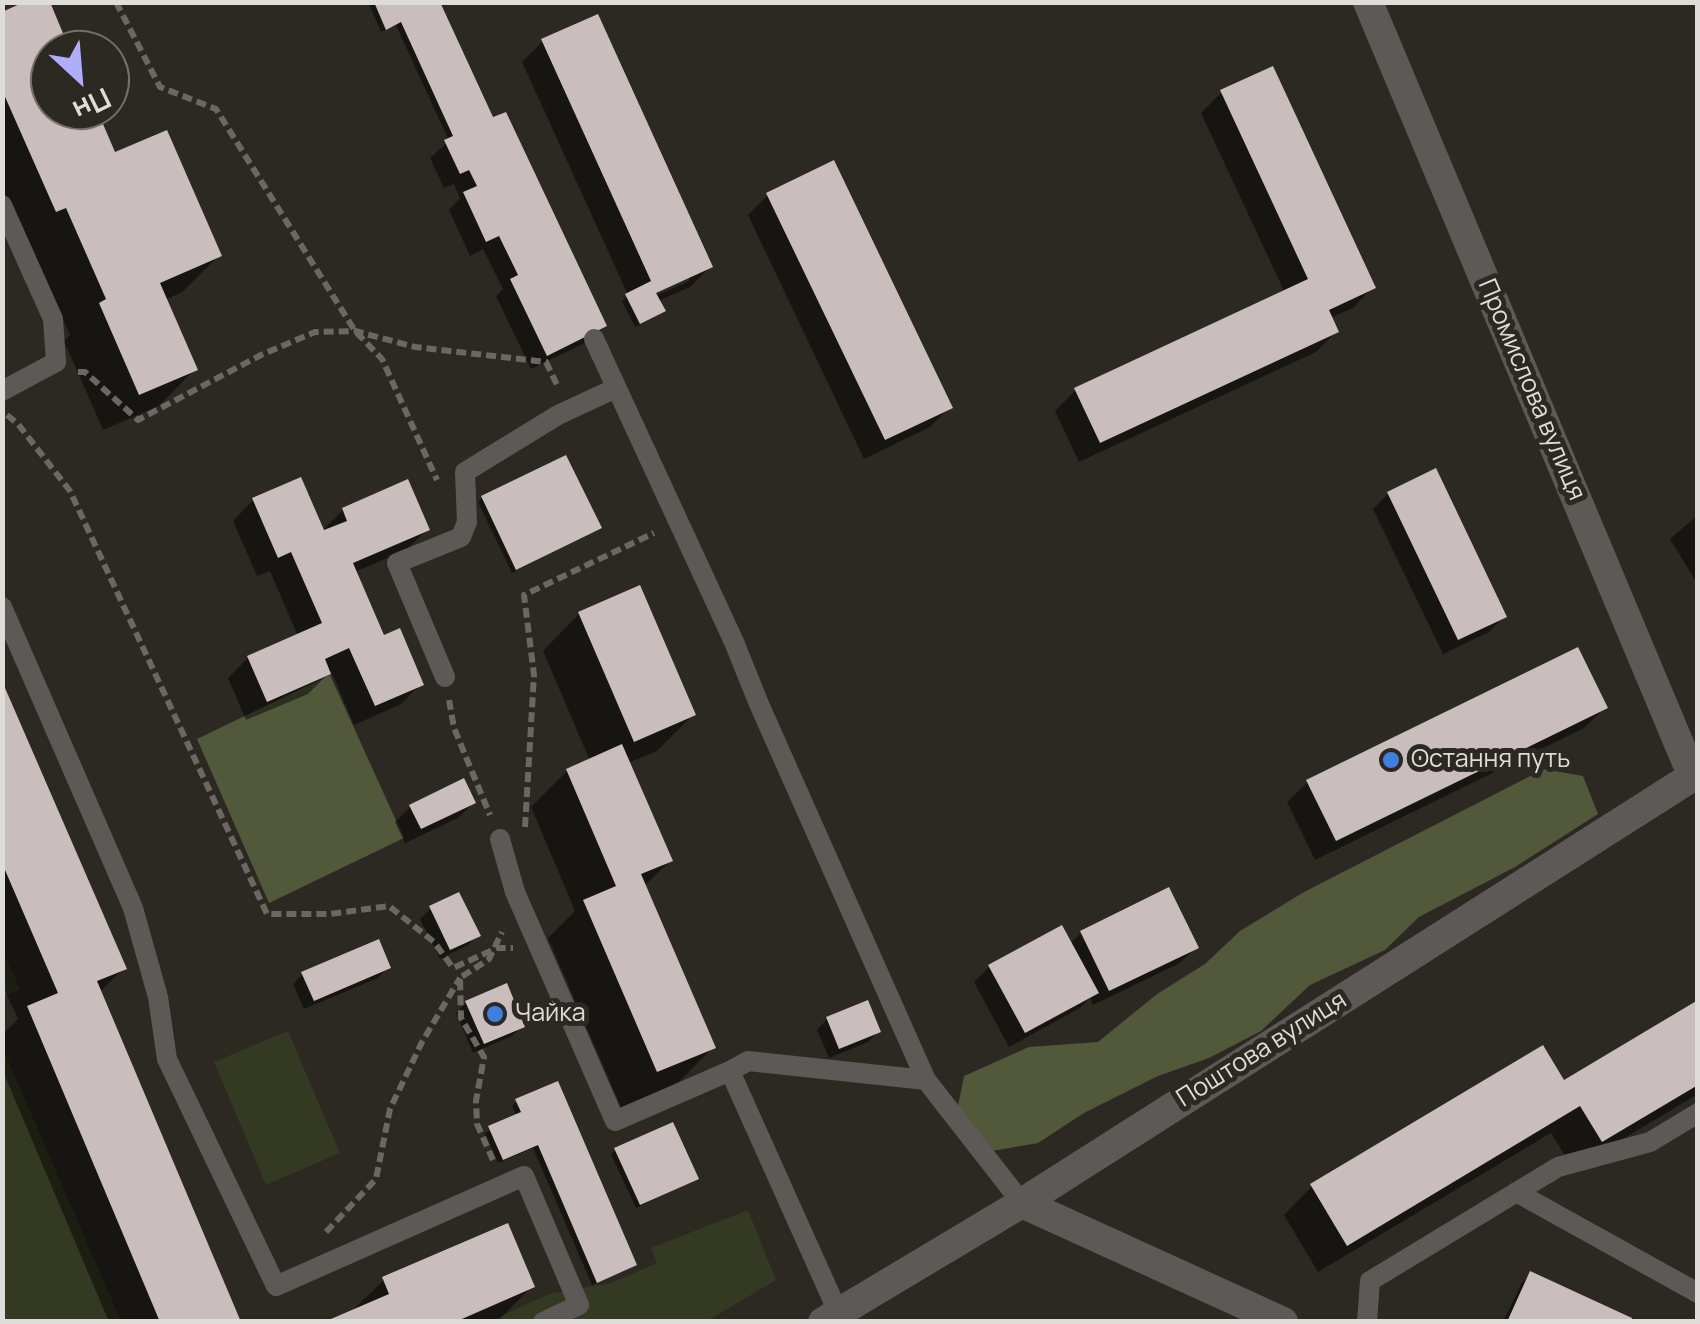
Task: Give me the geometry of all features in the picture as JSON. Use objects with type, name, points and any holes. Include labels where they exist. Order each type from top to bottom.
[{"type":"street","name":"Промислова вулиця","points":[[1368,2],[1695,775]]},
{"type":"street","name":"Поштова вулиця","points":[[831,1317],[1022,1203],[1695,775]]},
{"type":"street","points":[[1022,1203],[1283,1322]]},
{"type":"lane","points":[[2,205],[53,320],[56,362],[2,392]]},
{"type":"lane","points":[[594,339],[734,642],[926,1080],[1022,1203]]},
{"type":"lane","points":[[445,677],[397,562],[461,537],[466,522],[465,472],[570,410],[616,388]]},
{"type":"lane","points":[[2,606],[133,908],[158,997],[167,1059],[276,1286],[524,1176],[579,1306],[543,1322]]},
{"type":"lane","points":[[500,839],[515,892],[615,1122],[748,1061],[926,1080]]},
{"type":"lane","points":[[730,1071],[831,1317]]},
{"type":"lane","points":[[1367,1322],[1370,1281],[1558,1167],[1650,1142],[1698,1113]]},
{"type":"lane","points":[[1516,1192],[1698,1293]]},
{"type":"path","points":[[116,2],[160,87],[216,109],[355,330],[382,359],[461,537]]},
{"type":"path","points":[[42,370],[86,372],[138,420],[315,332],[355,330],[415,347],[546,362],[570,410]]},
{"type":"path","points":[[2,410],[18,424],[70,492],[266,914],[330,914],[389,906],[434,942],[453,968],[497,948],[541,950]]},
{"type":"path","points":[[445,677],[454,728],[500,839]]},
{"type":"path","points":[[313,1246],[376,1179],[390,1109],[422,1042],[460,978]]},
{"type":"green space","points":[[330,675],[404,838],[269,903],[197,739]]},
{"type":"green space","points":[[1544,769],[1583,776],[1598,814],[1515,867],[1419,917],[1385,950],[1310,985],[1261,1031],[1084,1113],[1038,1143],[986,1152],[958,1106],[964,1076],[1029,1047],[1098,1042],[1157,994],[1205,964],[1240,931],[1304,892]]},
{"type":"green space","points":[[2,949],[20,989],[3,996],[2,996]]},
{"type":"green space","points":[[288,1031],[340,1153],[266,1185],[214,1062]]},
{"type":"green space","points":[[3,1049],[121,1321],[3,1321]]},
{"type":"green space","points":[[748,1210],[776,1280],[707,1321],[488,1322],[549,1294],[611,1283],[657,1263],[651,1248]]},
{"type":"building","points":[[24,2],[50,2],[62,30],[30,30],[30,130],[106,130],[115,152],[167,130],[222,256],[160,283],[198,370],[139,395],[99,303],[106,299],[66,208],[56,212],[2,90],[2,12]]},
{"type":"building","points":[[374,2],[440,2],[493,117],[506,112],[607,326],[547,356],[510,279],[518,275],[499,236],[486,242],[463,192],[477,186],[469,170],[460,174],[444,140],[453,136],[401,22],[386,30]]},
{"type":"building","points":[[598,14],[713,267],[656,293],[666,311],[640,324],[625,294],[651,281],[541,39]]},
{"type":"building","points":[[1273,66],[1376,288],[1329,310],[1339,332],[1100,443],[1074,388],[1308,279],[1220,90]]},
{"type":"building","points":[[834,160],[953,408],[885,440],[766,193]]},
{"type":"building","points":[[566,455],[602,528],[516,570],[481,496]]},
{"type":"building","points":[[1436,468],[1507,617],[1458,640],[1387,492]]},
{"type":"building","points":[[301,477],[324,530],[347,521],[342,508],[408,479],[430,530],[353,563],[384,635],[400,628],[424,685],[375,706],[349,648],[325,659],[331,674],[267,702],[247,656],[322,623],[291,552],[278,558],[252,498]]},
{"type":"building","points":[[640,585],[696,715],[634,742],[578,612]]},
{"type":"building","points":[[1578,647],[1608,708],[1336,841],[1306,780]]},
{"type":"building","points":[[2,681],[127,969],[97,981],[241,1322],[160,1322],[27,1006],[58,993],[2,863]]},
{"type":"building","points":[[622,744],[673,861],[641,874],[716,1048],[657,1072],[583,900],[616,886],[566,769]]},
{"type":"building","points":[[464,778],[476,803],[421,829],[409,805]]},
{"type":"building","points":[[1169,887],[1199,948],[1109,991],[1080,931]]},
{"type":"building","points":[[459,892],[481,936],[450,950],[429,906]]},
{"type":"building","points":[[1062,925],[1099,993],[1025,1033],[988,965]]},
{"type":"building","points":[[379,939],[391,968],[314,1001],[301,972]]},
{"type":"building","name":"Чайка","points":[[507,983],[525,1027],[484,1044],[465,1001]]},
{"type":"building","points":[[868,1000],[881,1032],[839,1049],[826,1017]]},
{"type":"building","points":[[1698,1000],[1698,1085],[1602,1142],[1580,1106],[1347,1246],[1310,1184],[1543,1045],[1564,1080]]},
{"type":"building","points":[[558,1081],[637,1265],[597,1283],[538,1145],[503,1160],[488,1126],[521,1112],[515,1099]]},
{"type":"building","points":[[673,1122],[699,1179],[640,1205],[614,1148]]},
{"type":"building","points":[[508,1223],[535,1287],[455,1322],[324,1322],[389,1294],[382,1277]]},
{"type":"building","points":[[1530,1271],[1632,1318],[1631,1322],[1507,1322]]},
{"type":"place","name":"Остання путь","points":[[1391,760]]},
{"type":"place","name":"Чайка","points":[[495,1014]]}]
